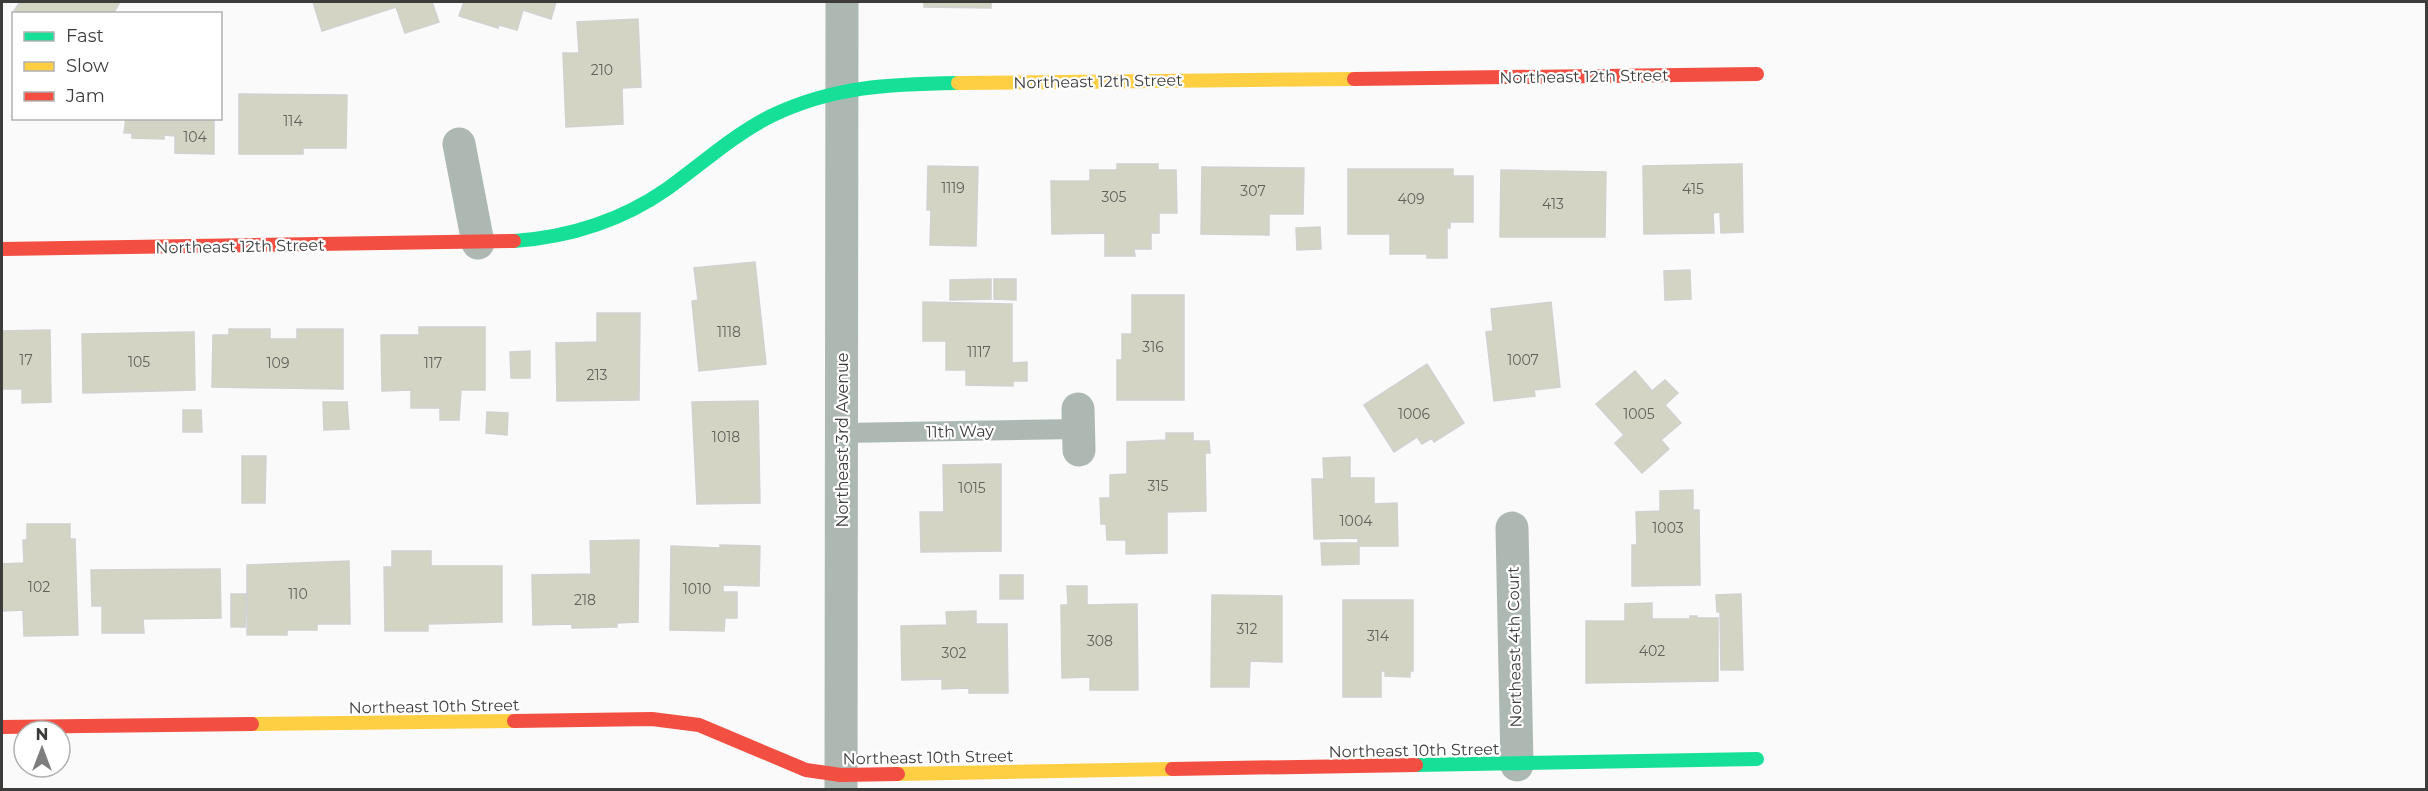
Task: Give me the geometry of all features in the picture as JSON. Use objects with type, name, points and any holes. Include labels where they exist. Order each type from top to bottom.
[{"type":"street","name":"Northeast 3rd Avenue","points":[[841,782],[842,2]]},
{"type":"street","name":"Northeast 12th Street","points":[[2,249],[478,243],[534,240],[568,234],[603,224],[636,209],[668,190],[750,127],[783,109],[841,90],[887,84],[1757,74]]},
{"type":"street","points":[[459,144],[478,243]]},
{"type":"street","name":"Northeast 4th Court","points":[[1512,528],[1517,765]]},
{"type":"street","name":"Northeast 10th Street","points":[[2,727],[652,719],[699,725],[806,770],[841,782],[1756,759]]},
{"type":"lane","name":"11th Way","points":[[843,434],[1078,429]]},
{"type":"building","points":[[20,2],[120,2],[114,12],[14,11]]},
{"type":"building","points":[[313,2],[432,2],[439,22],[405,33],[396,7],[322,31]]},
{"type":"building","points":[[464,2],[556,2],[551,19],[523,10],[517,30],[499,25],[498,28],[459,16]]},
{"type":"building","points":[[924,2],[991,2],[991,8],[924,7]]},
{"type":"building","points":[[638,19],[641,87],[622,88],[623,124],[566,127],[563,53],[579,53],[577,22]]},
{"type":"building","points":[[239,94],[347,95],[346,148],[303,148],[303,154],[239,154]]},
{"type":"building","points":[[126,120],[214,120],[214,154],[175,153],[175,136],[164,135],[164,139],[132,138],[132,133],[124,133]]},
{"type":"building","points":[[1117,164],[1158,164],[1158,170],[1176,170],[1177,213],[1159,213],[1159,233],[1151,233],[1151,249],[1134,249],[1135,256],[1105,256],[1105,233],[1052,234],[1051,181],[1090,181],[1090,170],[1117,170]]},
{"type":"building","points":[[1742,164],[1743,232],[1721,233],[1720,212],[1713,213],[1714,233],[1644,234],[1643,166]]},
{"type":"building","points":[[928,166],[978,167],[976,246],[930,245],[931,210],[927,210]]},
{"type":"building","points":[[1202,167],[1304,168],[1303,214],[1269,214],[1269,235],[1201,234]]},
{"type":"building","points":[[1348,169],[1453,169],[1453,176],[1473,176],[1473,222],[1450,222],[1450,228],[1447,228],[1447,258],[1427,258],[1427,254],[1390,254],[1390,234],[1348,234]]},
{"type":"building","points":[[1501,170],[1606,172],[1605,237],[1500,237]]},
{"type":"building","points":[[1320,227],[1321,249],[1297,250],[1296,228]]},
{"type":"building","points":[[755,262],[766,364],[699,371],[692,301],[698,300],[694,268]]},
{"type":"building","points":[[1690,270],[1691,299],[1665,300],[1664,271]]},
{"type":"building","points":[[991,279],[991,299],[950,300],[950,280]]},
{"type":"building","points":[[994,279],[1016,279],[1016,300],[994,299]]},
{"type":"building","points":[[1132,295],[1184,295],[1184,400],[1117,400],[1117,360],[1122,360],[1122,334],[1132,334]]},
{"type":"building","points":[[923,302],[1012,304],[1012,363],[1027,362],[1027,381],[1013,381],[1013,386],[966,385],[966,370],[946,370],[946,341],[923,341]]},
{"type":"building","points":[[1551,302],[1560,387],[1534,390],[1535,396],[1494,401],[1486,332],[1493,331],[1491,309]]},
{"type":"building","points":[[597,313],[640,313],[639,400],[557,401],[556,343],[597,342]]},
{"type":"building","points":[[419,327],[485,327],[485,390],[461,390],[459,420],[440,420],[440,408],[411,408],[411,390],[382,391],[381,335],[419,335]]},
{"type":"building","points":[[229,329],[270,329],[270,339],[297,339],[297,329],[343,329],[343,389],[212,387],[213,335],[229,335]]},
{"type":"building","points":[[50,330],[51,402],[22,403],[22,389],[2,389],[2,331]]},
{"type":"building","points":[[194,332],[195,390],[83,393],[82,334]]},
{"type":"building","points":[[530,351],[530,378],[511,378],[510,352]]},
{"type":"building","points":[[1427,364],[1464,423],[1434,442],[1432,438],[1422,444],[1417,437],[1394,452],[1364,405]]},
{"type":"building","points":[[1635,371],[1652,391],[1665,380],[1678,393],[1665,405],[1681,423],[1661,440],[1669,449],[1642,473],[1615,443],[1624,435],[1596,404]]},
{"type":"building","points":[[758,401],[760,503],[697,504],[692,402]]},
{"type":"building","points":[[323,402],[347,402],[349,429],[324,430]]},
{"type":"building","points":[[183,410],[201,410],[202,432],[183,432]]},
{"type":"building","points":[[487,412],[508,413],[507,435],[486,433]]},
{"type":"building","points":[[1166,433],[1193,433],[1193,441],[1209,441],[1210,453],[1205,453],[1206,511],[1167,512],[1167,553],[1126,554],[1126,540],[1107,540],[1106,524],[1101,524],[1100,498],[1110,498],[1110,475],[1127,474],[1127,442],[1166,440]]},
{"type":"building","points":[[242,456],[266,456],[265,503],[242,503]]},
{"type":"building","points":[[1350,457],[1350,478],[1374,478],[1374,504],[1397,503],[1398,546],[1359,546],[1359,564],[1322,565],[1321,543],[1358,543],[1358,538],[1314,539],[1312,479],[1324,479],[1323,458]]},
{"type":"building","points":[[1001,464],[1001,551],[921,552],[920,512],[944,512],[943,465]]},
{"type":"building","points":[[1693,490],[1693,510],[1699,510],[1700,585],[1632,586],[1632,545],[1637,545],[1636,512],[1660,511],[1660,491]]},
{"type":"building","points":[[27,524],[70,524],[70,539],[75,539],[78,635],[24,636],[23,610],[2,611],[2,564],[24,563],[23,540],[27,540]]},
{"type":"building","points":[[639,540],[638,622],[617,623],[617,627],[572,628],[572,624],[533,625],[532,575],[591,574],[590,541]]},
{"type":"building","points":[[720,545],[760,546],[759,586],[723,585],[723,592],[737,592],[737,618],[725,618],[724,631],[670,630],[671,546],[720,548]]},
{"type":"building","points":[[392,551],[431,551],[431,566],[502,566],[502,622],[428,624],[428,631],[385,631],[384,567],[392,567]]},
{"type":"building","points":[[349,561],[350,624],[317,624],[317,630],[287,630],[287,635],[247,635],[247,565]]},
{"type":"building","points":[[220,569],[221,618],[143,619],[144,633],[102,633],[102,606],[92,606],[91,570]]},
{"type":"building","points":[[1000,575],[1023,575],[1023,599],[1000,599]]},
{"type":"building","points":[[1067,586],[1087,586],[1087,605],[1137,604],[1138,690],[1090,690],[1090,677],[1062,678],[1061,605],[1068,605]]},
{"type":"building","points":[[231,594],[246,594],[245,627],[231,627]]},
{"type":"building","points":[[1741,594],[1743,670],[1721,670],[1720,612],[1717,612],[1716,595]]},
{"type":"building","points":[[1212,595],[1282,596],[1282,662],[1250,661],[1249,687],[1211,687]]},
{"type":"building","points":[[1343,600],[1413,600],[1413,671],[1410,671],[1410,677],[1385,676],[1385,671],[1381,671],[1381,697],[1343,697]]},
{"type":"building","points":[[1652,603],[1652,619],[1690,619],[1690,616],[1718,618],[1718,681],[1586,683],[1586,621],[1625,621],[1625,604]]},
{"type":"building","points":[[976,611],[976,624],[1007,624],[1008,693],[969,693],[969,688],[942,689],[942,679],[902,680],[901,626],[947,625],[946,612]]},
{"type":"traffic: fast","points":[[514,241],[575,231],[632,210],[667,189],[744,132],[794,106],[817,98],[863,89],[909,84],[958,83]]},
{"type":"traffic: fast","points":[[1416,765],[1757,759]]},
{"type":"traffic: slow","points":[[958,83],[1354,79]]},
{"type":"traffic: slow","points":[[252,724],[514,721]]},
{"type":"traffic: slow","points":[[898,774],[1172,769]]},
{"type":"traffic: jam","points":[[1354,79],[1757,74]]},
{"type":"traffic: jam","points":[[2,249],[514,241]]},
{"type":"traffic: jam","points":[[514,721],[652,719],[699,725],[806,770],[841,775],[898,774]]},
{"type":"traffic: jam","points":[[2,727],[252,724]]},
{"type":"traffic: jam","points":[[1172,769],[1416,765]]}]
